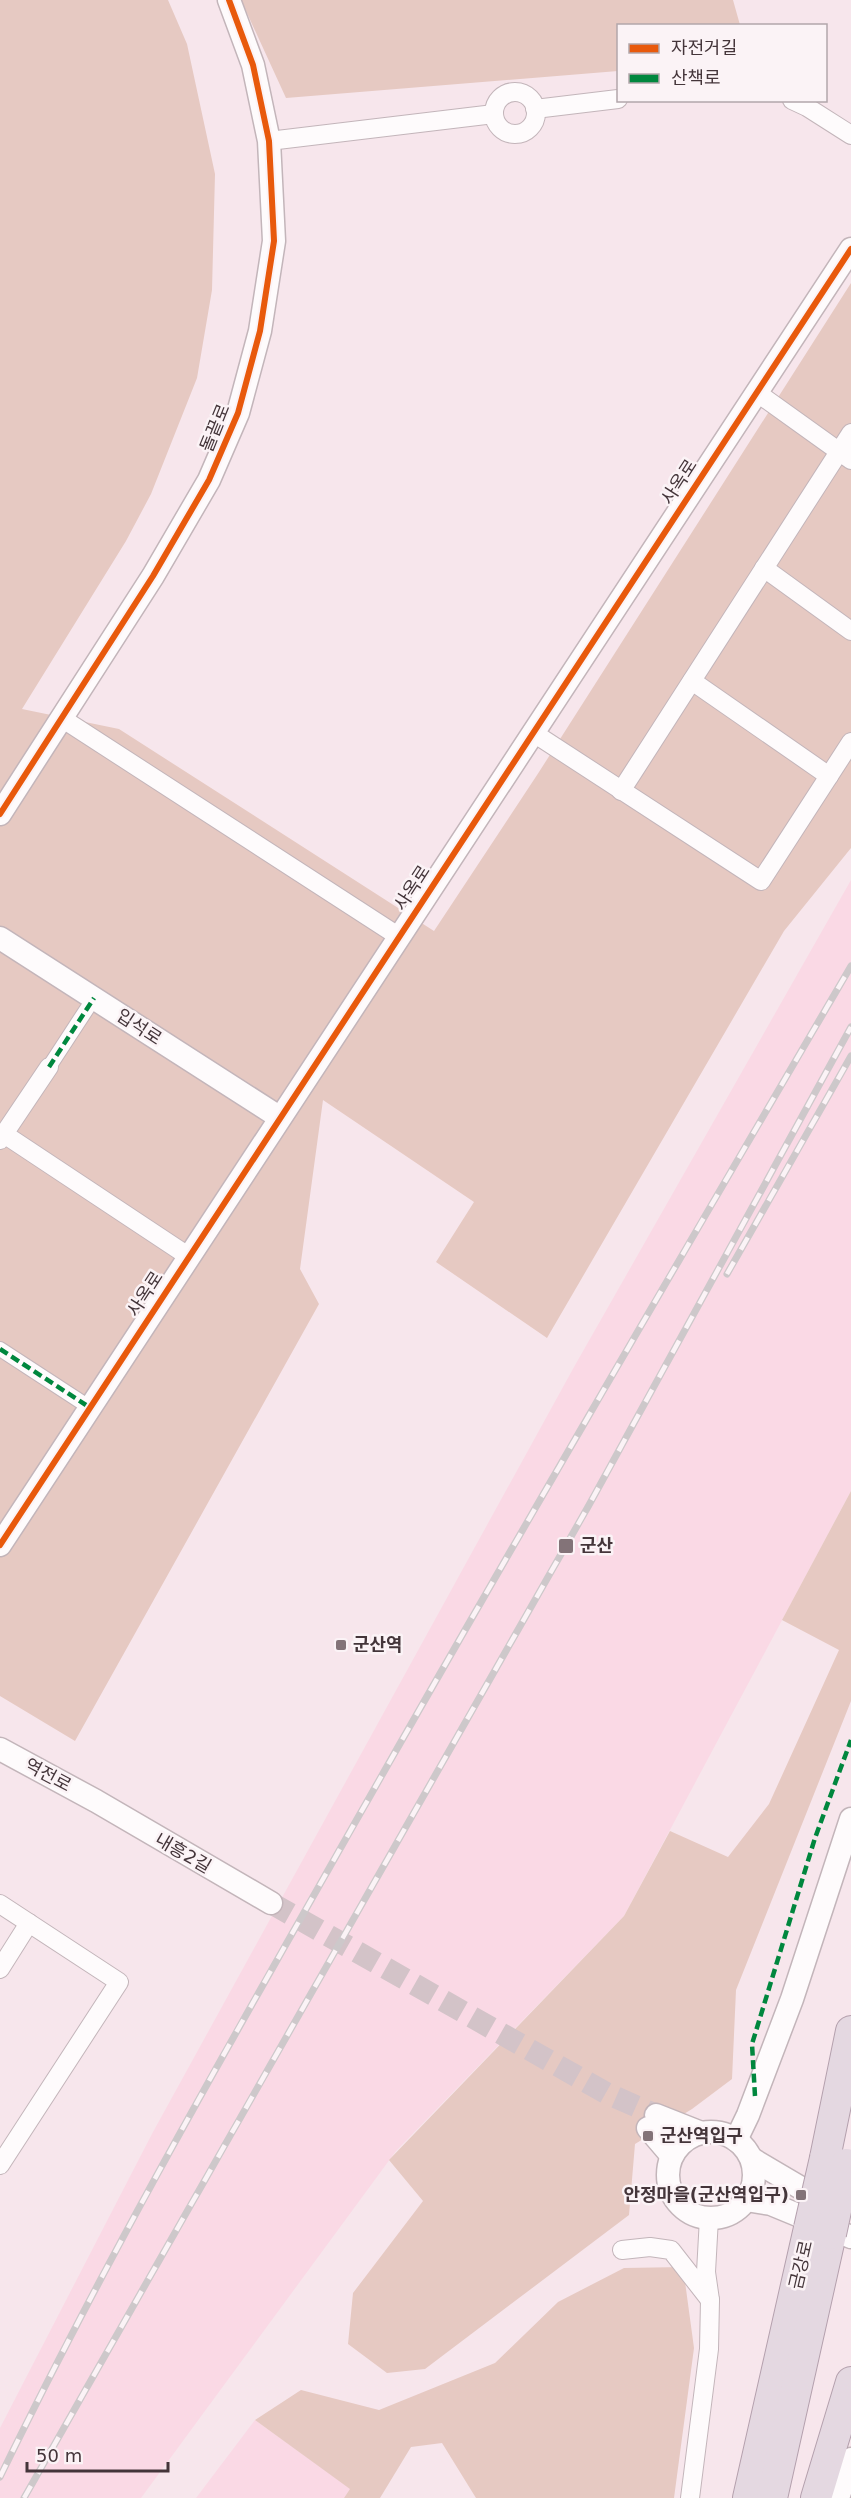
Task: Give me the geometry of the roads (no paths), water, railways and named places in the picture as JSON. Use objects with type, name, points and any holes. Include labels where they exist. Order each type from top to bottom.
[{"type":"highway","name":"금강로","points":[[772,2498],[830,2233],[841,2153],[851,2031]]},
{"type":"highway","name":"금강로","points":[[748,2498],[830,2233]]},
{"type":"highway","points":[[816,2498],[851,2382]]},
{"type":"street","name":"돌끝로","points":[[0,814],[63,719],[209,480],[238,413],[260,331],[274,241],[268,141],[253,65],[229,0]]},
{"type":"street","points":[[512,93],[526,96],[535,109],[531,127],[519,134],[501,129],[494,114],[500,99],[512,93]]},
{"type":"street","points":[[535,109],[617,99]]},
{"type":"street","points":[[796,102],[851,135]]},
{"type":"street","points":[[268,141],[494,114]]},
{"type":"street","name":"사옥로","points":[[1,1540],[851,249]]},
{"type":"street","points":[[756,392],[845,456]]},
{"type":"street","points":[[621,791],[764,568],[845,456],[851,433]]},
{"type":"street","points":[[764,568],[851,631]]},
{"type":"street","points":[[692,681],[829,776]]},
{"type":"street","points":[[63,719],[398,936]]},
{"type":"street","points":[[532,732],[760,881],[851,742]]},
{"type":"street","name":"입석로","points":[[0,938],[279,1117]]},
{"type":"street","points":[[94,998],[2,1137],[188,1256]]},
{"type":"street","points":[[0,1349],[89,1407]]},
{"type":"street","name":"역전로","points":[[0,1749],[96,1801]]},
{"type":"street","name":"내흥2길","points":[[96,1801],[271,1903]]},
{"type":"street","points":[[736,2140],[748,2115],[792,1999],[851,1819]]},
{"type":"street","points":[[0,1904],[119,1982],[0,2165]]},
{"type":"street","points":[[0,1969],[29,1923]]},
{"type":"street","points":[[672,2155],[652,2121],[699,2132],[720,2132],[736,2140],[752,2159],[753,2188],[746,2200],[723,2218],[709,2218],[688,2212],[673,2197],[668,2174],[672,2155],[680,2143],[699,2132]]},
{"type":"street","points":[[752,2159],[801,2188],[851,2206]]},
{"type":"street","points":[[746,2200],[771,2204],[830,2233]]},
{"type":"street","points":[[690,2498],[709,2349],[710,2300],[706,2272],[709,2218]]},
{"type":"street","points":[[622,2250],[650,2247],[671,2250],[710,2300]]},
{"type":"street","points":[[838,2498],[851,2459]]},
{"type":"tunnel","points":[[271,1903],[606,2093],[656,2115]]},
{"type":"railway","points":[[0,2477],[77,2324],[242,2022],[522,1531],[851,966]]},
{"type":"railway","points":[[24,2498],[589,1505],[851,1027]]},
{"type":"railway","points":[[727,1274],[851,1056]]},
{"type":"place","name":"군산","points":[[566,1546]]},
{"type":"place","name":"군산역","points":[[341,1645]]},
{"type":"place","name":"군산역입구","points":[[648,2136]]},
{"type":"place","name":"안정마을(군산역입구)","points":[[801,2195]]}]
